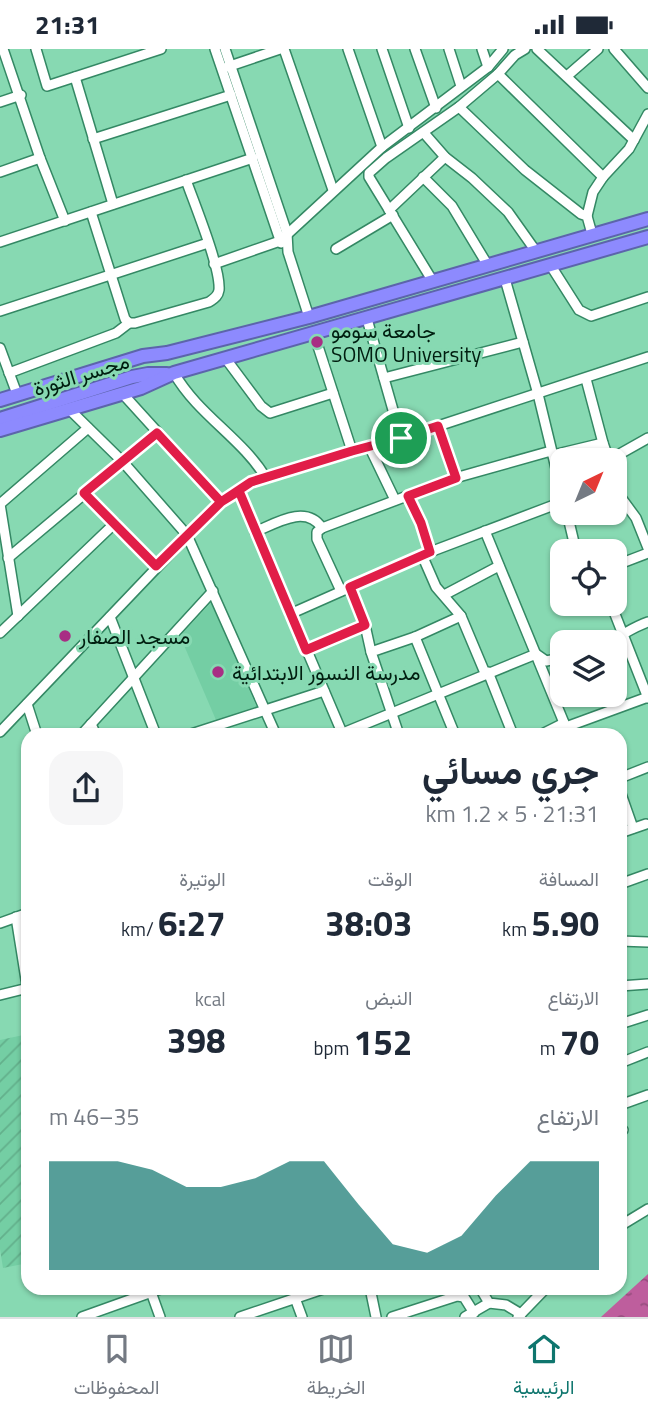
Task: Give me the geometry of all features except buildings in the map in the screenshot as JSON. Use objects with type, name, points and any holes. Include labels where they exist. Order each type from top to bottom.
[{"type":"highway","points":[[0,400],[143,356],[167,353],[309,317],[648,219]]},
{"type":"highway","points":[[611,229],[606,239],[615,246]]},
{"type":"highway","points":[[0,430],[122,393],[174,373],[648,237]]},
{"type":"highway","points":[[572,240],[577,241],[582,249],[578,257]]},
{"type":"highway","name":"مجسر الثورة","points":[[0,419],[131,374],[167,353]]},
{"type":"highway","name":"مجسر الثورة","points":[[0,411],[131,374],[174,373]]},
{"type":"street","points":[[3,49],[21,95],[40,158],[65,221]]},
{"type":"street","points":[[36,49],[47,86],[143,52],[162,49]]},
{"type":"street","points":[[215,49],[226,68],[287,233],[288,252],[309,317]]},
{"type":"street","points":[[225,49],[231,95],[280,241],[288,252]]},
{"type":"street","points":[[226,68],[282,49],[333,190]]},
{"type":"street","points":[[348,49],[382,147]]},
{"type":"street","points":[[382,49],[409,128]]},
{"type":"street","points":[[415,49],[436,108]]},
{"type":"street","points":[[449,49],[461,86]]},
{"type":"street","points":[[482,49],[488,67]]},
{"type":"street","points":[[214,264],[280,241],[382,147],[488,67],[503,49]]},
{"type":"street","points":[[432,280],[369,173],[459,107],[525,49]]},
{"type":"street","points":[[537,49],[634,140]]},
{"type":"street","points":[[566,76],[598,49]]},
{"type":"street","points":[[614,49],[648,88]]},
{"type":"street","points":[[498,74],[603,177]]},
{"type":"street","points":[[75,77],[113,204]]},
{"type":"street","points":[[0,102],[21,95]]},
{"type":"street","points":[[93,139],[231,95]]},
{"type":"street","points":[[459,107],[526,170],[587,216]]},
{"type":"street","points":[[592,234],[587,216],[590,200],[603,177],[629,149],[648,114]]},
{"type":"street","points":[[424,132],[445,157],[508,212],[535,250]]},
{"type":"street","points":[[336,249],[391,212],[445,157]]},
{"type":"street","points":[[0,172],[40,158]]},
{"type":"street","points":[[0,242],[253,158]]},
{"type":"street","points":[[423,177],[452,206],[487,264]]},
{"type":"street","points":[[9,373],[116,333],[129,323],[209,302],[215,298],[219,289],[214,264],[186,180]]},
{"type":"street","points":[[91,212],[125,319],[129,323]]},
{"type":"street","points":[[0,311],[208,243]]},
{"type":"street","points":[[551,265],[579,310],[591,316],[648,297]]},
{"type":"street","points":[[505,279],[551,448]]},
{"type":"street","points":[[367,319],[401,438]]},
{"type":"street","points":[[314,334],[352,451]]},
{"type":"street","points":[[384,378],[523,342]]},
{"type":"street","points":[[0,348],[17,394]]},
{"type":"street","points":[[0,732],[187,535],[221,502],[251,482],[401,438],[648,357]]},
{"type":"street","points":[[226,359],[261,406],[270,413],[333,393]]},
{"type":"street","points":[[174,373],[195,404],[256,461],[266,478]]},
{"type":"street","points":[[586,379],[605,448]]},
{"type":"street","points":[[122,393],[221,502]]},
{"type":"street","points":[[69,409],[123,462],[187,535],[273,728]]},
{"type":"street","points":[[438,426],[456,478]]},
{"type":"street","points":[[18,616],[0,504],[89,428]]},
{"type":"street","points":[[8,558],[157,433]]},
{"type":"street","points":[[627,450],[648,438]]},
{"type":"street","points":[[578,448],[603,443]]},
{"type":"street","points":[[369,446],[395,501]]},
{"type":"street","points":[[396,728],[365,625],[317,539],[317,532],[456,478],[550,454]]},
{"type":"street","points":[[239,491],[340,728]]},
{"type":"street","points":[[84,493],[156,566]]},
{"type":"street","points":[[408,496],[421,523],[426,554],[436,587],[461,616],[510,728]]},
{"type":"street","points":[[627,506],[636,518],[648,550],[627,560]]},
{"type":"street","points":[[290,614],[426,554],[550,507]]},
{"type":"street","points":[[255,532],[294,516],[306,516],[318,522],[322,528]]},
{"type":"street","points":[[0,633],[115,523]]},
{"type":"street","points":[[485,531],[566,728]]},
{"type":"street","points":[[443,595],[499,566]]},
{"type":"street","points":[[87,728],[213,591]]},
{"type":"street","points":[[371,652],[415,637],[461,616]]},
{"type":"street","points":[[110,617],[153,728]]},
{"type":"street","points":[[627,632],[633,627],[648,622]]},
{"type":"street","points":[[306,650],[365,625]]},
{"type":"street","points":[[415,637],[452,728]]},
{"type":"street","points":[[569,728],[648,698],[627,643]]},
{"type":"street","points":[[536,654],[546,661],[550,660]]},
{"type":"street","points":[[356,728],[536,654]]},
{"type":"street","points":[[225,728],[265,710],[324,691]]},
{"type":"street","points":[[27,704],[35,728]]},
{"type":"street","points":[[91,724],[93,728]]},
{"type":"street","points":[[627,775],[648,767]]},
{"type":"street","points":[[627,811],[633,828]]},
{"type":"street","points":[[627,830],[646,824]]},
{"type":"street","points":[[627,882],[648,874]]},
{"type":"street","points":[[0,923],[21,915]]},
{"type":"street","points":[[16,916],[21,947]]},
{"type":"street","points":[[627,941],[648,942]]},
{"type":"street","points":[[627,986],[648,984]]},
{"type":"street","points":[[0,995],[21,991]]},
{"type":"street","points":[[627,1022],[648,1015]]},
{"type":"street","points":[[627,1060],[648,1052]]},
{"type":"street","points":[[627,1102],[648,1095]]},
{"type":"street","points":[[627,1222],[648,1209]]},
{"type":"street","points":[[82,1317],[143,1295]]},
{"type":"street","points":[[152,1295],[159,1317]]},
{"type":"street","points":[[240,1317],[304,1295]]},
{"type":"street","points":[[371,1295],[376,1317]]},
{"type":"street","points":[[484,1295],[489,1304]]},
{"type":"street","points":[[392,1317],[457,1296],[464,1297],[470,1315],[489,1304],[506,1305],[519,1315],[538,1295]]},
{"type":"street","points":[[295,1298],[302,1317]]},
{"type":"shaded area","name":"مدرسة النسور الابتدائية","points":[[211,603],[257,708],[216,720],[180,636]]},
{"type":"shaded area","points":[[21,1036],[21,1264],[3,1268],[0,1249],[0,1040]]},
{"type":"water","points":[[648,1274],[648,1317],[601,1317],[627,1295]]},
{"type":"place","name":"جامعة سومو SOMO University","points":[[317,342]]},
{"type":"place","name":"مسجد الصفار","points":[[65,636]]},
{"type":"place","name":"مدرسة النسور الابتدائية","points":[[218,672]]},
{"type":"route","points":[[401,438],[251,482],[221,502],[156,566],[84,493],[157,433],[221,502],[239,491],[306,650],[365,625],[350,587],[430,552],[421,523],[408,496],[456,478],[438,426],[401,438]]}]
